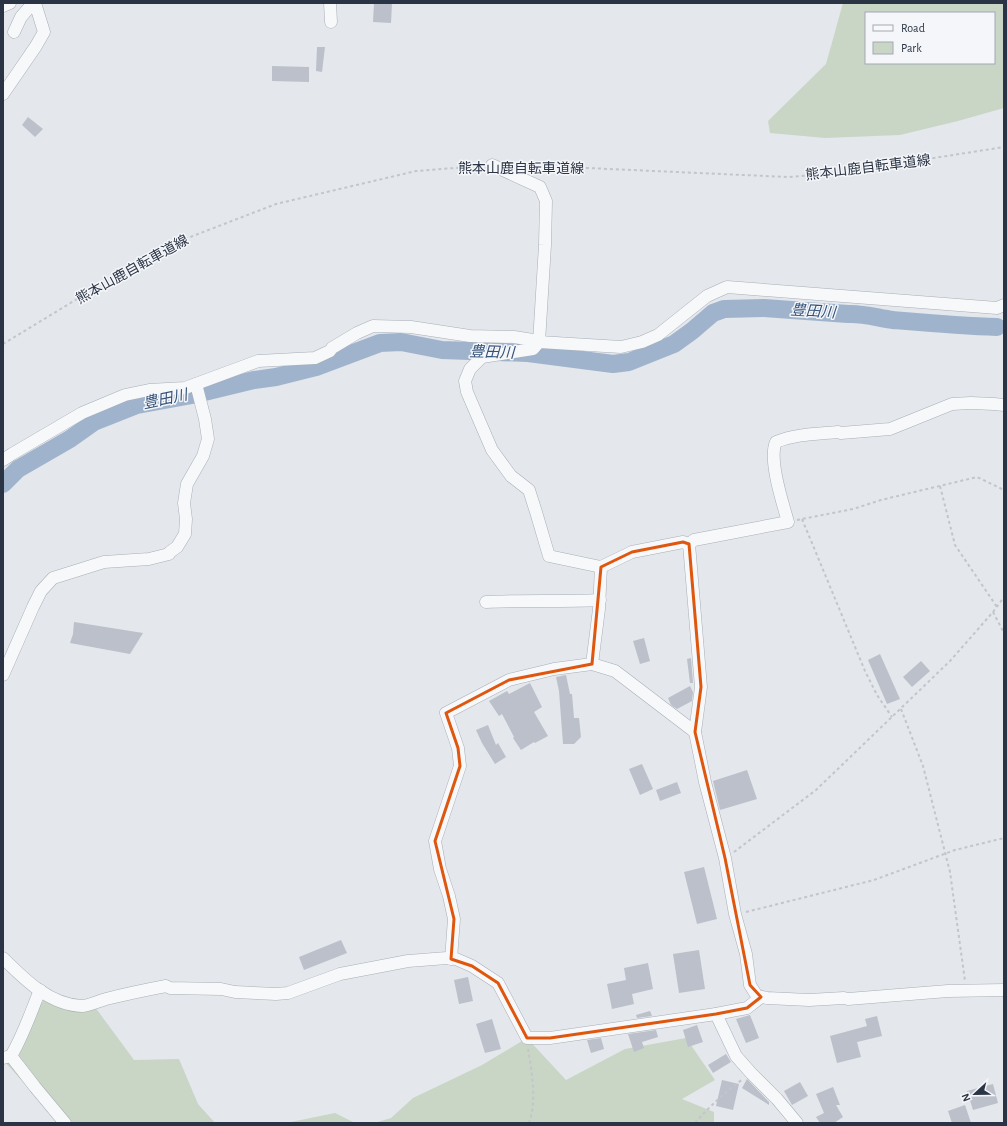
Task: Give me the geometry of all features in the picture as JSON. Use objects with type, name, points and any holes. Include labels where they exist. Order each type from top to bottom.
[{"type":"street","points":[[3,6],[10,3]]},
{"type":"street","points":[[3,94],[44,32],[34,3],[21,17],[14,32]]},
{"type":"street","points":[[330,3],[331,22]]},
{"type":"street","points":[[492,165],[540,187],[546,201],[539,342],[533,349],[482,357],[470,369],[465,381],[467,392],[492,450],[511,476],[529,490],[548,556],[601,567],[632,552],[683,542],[689,544]]},
{"type":"street","points":[[3,460],[82,413],[125,395],[149,390],[185,388],[258,361],[315,358],[330,351],[332,348],[357,333],[374,326],[411,327],[470,336],[514,337],[539,342],[621,347],[642,342],[658,335],[707,296],[726,287],[997,308],[1004,305]]},
{"type":"street","points":[[3,675],[41,591],[53,578],[104,562],[149,559],[162,556],[169,554],[177,547],[184,534],[186,519],[184,503],[187,484],[203,456],[208,439],[205,419],[196,384]]},
{"type":"street","points":[[689,544],[694,540],[788,522],[774,460],[774,447],[776,442],[787,437],[791,438],[807,434],[890,429],[952,404],[971,402],[1004,406]]},
{"type":"street","points":[[689,544],[701,687],[695,732],[705,782],[725,858],[735,914],[746,954],[750,985],[757,996],[767,998],[809,1000],[848,999],[966,990],[1004,990]]},
{"type":"street","points":[[592,664],[600,600],[601,567]]},
{"type":"street","points":[[486,602],[600,600]]},
{"type":"street","points":[[450,958],[454,920],[449,896],[440,869],[435,841],[460,766],[458,748],[446,713],[509,680],[554,669],[592,664],[615,671],[695,732]]},
{"type":"street","points":[[3,958],[47,996],[66,1004],[84,1006],[166,986],[170,988],[221,989],[235,992],[282,994],[340,974],[408,961],[450,958],[472,966],[498,983],[526,1038],[550,1038],[716,1014],[746,1008],[761,997]]},
{"type":"street","points":[[40,990],[20,1041],[7,1057],[35,1087],[65,1123]]},
{"type":"street","points":[[716,1014],[736,1056],[777,1099],[797,1123]]},
{"type":"path","name":"熊本山鹿自転車道線","points":[[514,165],[788,176],[832,174],[1004,147]]},
{"type":"path","name":"熊本山鹿自転車道線","points":[[3,344],[138,262],[185,239],[276,204],[416,171],[492,165]]},
{"type":"path","points":[[892,717],[876,695],[864,671],[802,519],[853,510],[881,500],[977,477],[1004,491]]},
{"type":"path","points":[[940,486],[955,545],[997,606]]},
{"type":"path","points":[[725,858],[816,790],[950,661],[993,612],[1004,597]]},
{"type":"path","points":[[993,612],[1004,633]]},
{"type":"path","points":[[901,709],[923,766],[946,854],[964,967],[966,990]]},
{"type":"path","points":[[735,914],[874,880],[946,854],[1004,838]]},
{"type":"path","points":[[526,1038],[532,1069],[532,1116],[529,1123]]},
{"type":"path","points":[[695,1123],[726,1091],[751,1073]]},
{"type":"highlighted area","points":[[683,542],[689,544],[701,687],[695,732],[725,858],[750,985],[761,997],[747,1008],[716,1014],[550,1038],[527,1038],[498,983],[472,966],[451,959],[454,919],[435,841],[460,766],[458,748],[446,713],[509,680],[592,664],[601,567],[632,552]]},
{"type":"green space","points":[[843,3],[1004,3],[1004,108],[900,135],[825,138],[770,133],[768,121],[826,64]]},
{"type":"green space","points":[[47,996],[92,1003],[134,1060],[179,1059],[198,1104],[215,1123],[61,1123],[3,1060],[3,1055]]},
{"type":"green space","points":[[527,1038],[566,1080],[625,1049],[686,1038],[715,1080],[682,1099],[714,1112],[714,1123],[374,1123],[391,1118],[413,1098],[482,1065]]},
{"type":"green space","points":[[335,1113],[355,1123],[286,1123]]},
{"type":"building","points":[[374,3],[392,3],[391,23],[373,22]]},
{"type":"building","points":[[317,47],[325,47],[322,72],[316,71]]},
{"type":"building","points":[[272,66],[309,67],[309,82],[272,81]]},
{"type":"building","points":[[28,117],[43,129],[35,137],[22,125]]},
{"type":"building","points":[[74,622],[143,633],[130,654],[70,643],[73,634]]},
{"type":"building","points":[[644,638],[650,661],[640,664],[633,641]]},
{"type":"building","points":[[880,654],[900,699],[887,704],[868,660]]},
{"type":"building","points":[[691,658],[693,683],[690,683],[687,659]]},
{"type":"building","points":[[921,661],[930,671],[912,687],[903,677]]},
{"type":"building","points":[[566,675],[570,694],[572,694],[574,718],[579,718],[581,737],[574,744],[563,744],[559,691],[556,677]]},
{"type":"building","points":[[530,683],[542,707],[534,712],[548,736],[521,750],[513,738],[514,737],[502,714],[499,716],[489,701],[507,691],[509,694]]},
{"type":"building","points":[[690,686],[693,692],[692,701],[677,709],[671,705],[668,698]]},
{"type":"building","points":[[488,725],[496,745],[498,743],[506,757],[495,764],[476,730]]},
{"type":"building","points":[[642,764],[653,789],[640,795],[629,769]]},
{"type":"building","points":[[747,770],[757,799],[720,810],[713,781]]},
{"type":"building","points":[[677,782],[681,793],[660,801],[656,790]]},
{"type":"building","points":[[704,867],[717,919],[697,924],[684,872]]},
{"type":"building","points":[[341,940],[347,953],[304,970],[299,957]]},
{"type":"building","points":[[699,950],[705,989],[679,993],[673,954]]},
{"type":"building","points":[[648,963],[653,989],[632,994],[634,1004],[612,1009],[607,984],[626,980],[624,968]]},
{"type":"building","points":[[468,977],[473,1001],[459,1004],[454,980]]},
{"type":"building","points":[[650,1011],[652,1016],[637,1018],[636,1015]]},
{"type":"building","points":[[750,1015],[759,1038],[746,1043],[736,1019]]},
{"type":"building","points":[[877,1016],[882,1036],[857,1042],[861,1057],[837,1063],[830,1036],[867,1026],[865,1019]]},
{"type":"building","points":[[492,1019],[501,1049],[485,1053],[476,1024]]},
{"type":"building","points":[[697,1025],[703,1042],[688,1047],[683,1030]]},
{"type":"building","points":[[656,1030],[658,1037],[642,1042],[644,1048],[634,1052],[628,1034]]},
{"type":"building","points":[[601,1038],[604,1049],[591,1053],[587,1040]]},
{"type":"building","points":[[726,1054],[731,1062],[713,1073],[708,1065]]},
{"type":"building","points":[[747,1079],[769,1102],[769,1105],[742,1088]]},
{"type":"building","points":[[722,1080],[739,1084],[733,1110],[716,1106]]},
{"type":"building","points":[[800,1082],[808,1096],[792,1105],[784,1091]]},
{"type":"building","points":[[993,1084],[998,1103],[973,1110],[967,1091]]},
{"type":"building","points":[[833,1087],[840,1105],[836,1105],[843,1117],[834,1123],[820,1123],[816,1117],[824,1113],[816,1094]]},
{"type":"building","points":[[965,1105],[971,1123],[952,1123],[948,1111]]},
{"type":"waterway","name":"豊田川","points":[[3,484],[18,469],[70,439],[94,422],[137,405],[192,395],[316,367],[380,343],[401,342],[442,350],[528,353],[613,364],[629,362],[674,344],[713,313],[724,309],[764,308],[859,314],[893,320],[997,327]]},
{"type":"waterway","name":"豊田川","points":[[997,327],[1004,325]]}]
